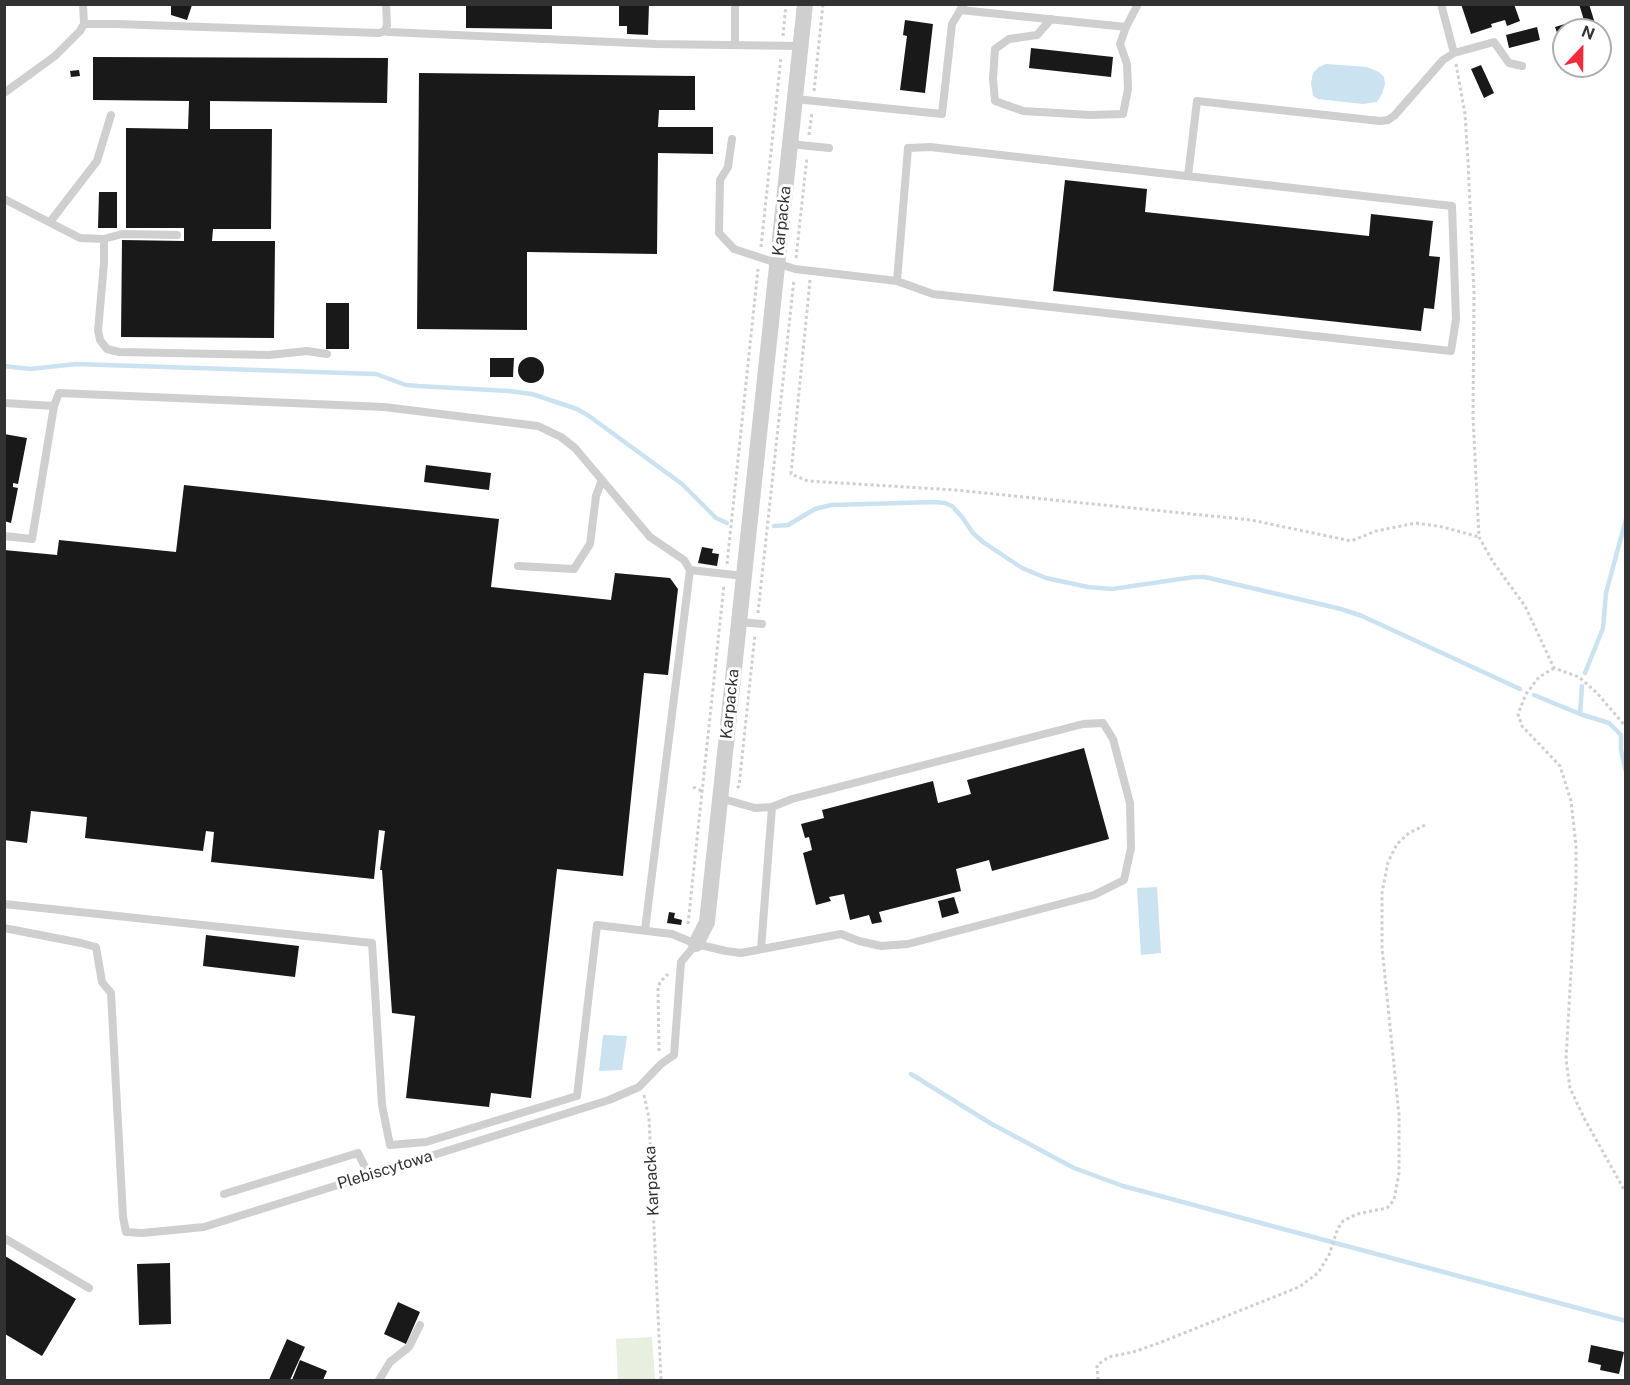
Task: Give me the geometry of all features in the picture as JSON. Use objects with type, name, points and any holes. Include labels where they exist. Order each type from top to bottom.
[{"type":"street","name":"Karpacka","points":[[696,944],[707,922],[805,4]]},
{"type":"lane","points":[[4,93],[54,56],[84,24],[83,4]]},
{"type":"lane","points":[[385,31],[386,4]]},
{"type":"lane","points":[[735,4],[735,44]]},
{"type":"lane","points":[[1051,19],[1037,35],[1009,39],[995,49],[993,79],[995,101],[1023,111],[1123,114],[1128,89],[1127,64],[1120,44],[1138,4]]},
{"type":"lane","points":[[1442,4],[1454,54]]},
{"type":"lane","points":[[795,99],[942,114],[952,24],[962,7],[1126,27]]},
{"type":"lane","points":[[84,24],[380,33],[385,31],[644,44],[801,46]]},
{"type":"lane","points":[[1188,176],[1197,101],[1380,121],[1394,116],[1443,60],[1454,54],[1494,42],[1509,63],[1522,66]]},
{"type":"lane","points":[[50,222],[97,160],[111,115]]},
{"type":"lane","points":[[732,139],[728,167],[720,180],[719,233],[734,249],[795,269],[897,281],[933,294],[1451,351],[1456,319],[1452,206],[930,147],[908,148],[897,281]]},
{"type":"lane","points":[[790,144],[829,148]]},
{"type":"lane","points":[[4,199],[80,238],[104,239],[122,234],[177,235]]},
{"type":"lane","points":[[104,239],[98,331],[100,340],[107,349],[119,352],[269,355],[307,351],[327,354]]},
{"type":"lane","points":[[4,536],[32,539],[54,406],[59,393],[384,407],[538,426],[561,437],[575,447],[650,537],[684,560],[690,570],[645,930]]},
{"type":"lane","points":[[4,403],[54,406]]},
{"type":"lane","points":[[518,566],[574,569],[590,544],[596,496],[602,480]]},
{"type":"lane","points":[[690,570],[744,576]]},
{"type":"lane","points":[[739,622],[760,624]]},
{"type":"lane","points":[[4,904],[372,943],[382,1106],[390,1145],[426,1142],[577,1096],[597,925],[672,934],[696,944],[741,953],[841,934],[880,946],[908,944],[1094,895],[1124,880],[1131,848],[1130,803],[1113,739],[1103,723],[1083,724],[772,807],[755,808],[720,798]]},
{"type":"lane","points":[[761,949],[772,807]]},
{"type":"lane","name":"Plebiscytowa","points":[[4,928],[96,948],[102,982],[111,993],[123,1217],[126,1232],[142,1233],[204,1227],[609,1101],[639,1088]]},
{"type":"lane","name":"Karpacka","points":[[639,1088],[661,1064],[674,1055],[681,963],[696,944]]},
{"type":"lane","points":[[224,1194],[358,1153],[369,1175]]},
{"type":"lane","points":[[4,1238],[89,1288]]},
{"type":"lane","points":[[379,1380],[390,1362],[409,1347],[420,1326]]},
{"type":"path","points":[[696,944],[688,923],[786,4]]},
{"type":"path","points":[[720,798],[739,786],[760,624],[823,4]]},
{"type":"path","points":[[1454,54],[1465,114],[1474,293],[1473,417],[1479,537],[1493,562],[1525,606],[1554,668],[1579,677],[1597,693],[1626,727]]},
{"type":"path","points":[[810,272],[810,295],[791,474],[808,481],[955,490],[1251,520],[1351,541],[1376,531],[1416,523],[1443,527],[1479,537]]},
{"type":"path","points":[[1554,668],[1539,677],[1526,694],[1518,714],[1522,726],[1560,766],[1571,801],[1576,846],[1576,884],[1566,1059],[1570,1088],[1626,1193]]},
{"type":"path","points":[[1098,1380],[1097,1365],[1109,1357],[1159,1343],[1299,1287],[1318,1273],[1329,1255],[1338,1228],[1343,1221],[1357,1214],[1387,1208],[1394,1200],[1399,1173],[1399,1115],[1382,947],[1382,893],[1388,862],[1397,844],[1409,833],[1427,824]]},
{"type":"path","points":[[660,982],[658,988],[661,1064]]},
{"type":"path","name":"Karpacka","points":[[639,1088],[646,1098],[649,1118],[661,1380]]},
{"type":"green space","points":[[652,1337],[655,1380],[618,1380],[616,1339]]},
{"type":"water","points":[[1326,64],[1367,67],[1379,72],[1384,77],[1385,84],[1377,102],[1363,104],[1318,99],[1313,96],[1311,83],[1313,73]]},
{"type":"water","points":[[1157,887],[1161,953],[1141,955],[1137,888]]},
{"type":"water","points":[[603,1035],[627,1036],[622,1070],[599,1071]]},
{"type":"building","points":[[466,4],[552,4],[552,29],[466,28]]},
{"type":"building","points":[[619,4],[649,4],[648,35],[627,34],[627,26],[619,26]]},
{"type":"building","points":[[1461,4],[1514,4],[1520,21],[1507,26],[1505,20],[1471,34]]},
{"type":"building","points":[[1579,4],[1589,4],[1593,18],[1583,18]]},
{"type":"building","points":[[171,5],[192,5],[187,20],[171,15]]},
{"type":"building","points":[[905,20],[933,24],[925,93],[900,90],[907,36],[903,35]]},
{"type":"building","points":[[1537,27],[1540,40],[1509,48],[1506,35]]},
{"type":"building","points":[[1031,48],[1113,57],[1111,77],[1029,68]]},
{"type":"building","points":[[93,57],[388,58],[387,103],[210,101],[210,129],[272,129],[271,229],[213,229],[212,241],[275,241],[274,338],[121,337],[122,240],[184,241],[184,228],[126,228],[126,128],[188,129],[189,101],[93,100]]},
{"type":"building","points":[[1481,65],[1494,93],[1484,98],[1471,69]]},
{"type":"building","points":[[79,70],[80,76],[71,77],[70,71]]},
{"type":"building","points":[[419,73],[695,76],[695,110],[659,110],[658,127],[713,127],[713,154],[658,153],[657,254],[527,252],[527,330],[417,329]]},
{"type":"building","points":[[1065,180],[1147,189],[1145,212],[1369,236],[1371,214],[1433,221],[1429,256],[1440,257],[1434,309],[1424,308],[1421,331],[1053,291]]},
{"type":"building","points":[[99,192],[117,192],[117,228],[98,228]]},
{"type":"building","points":[[326,303],[349,303],[349,349],[326,349]]},
{"type":"building","points":[[531,357],[541,360],[544,370],[541,380],[531,383],[521,380],[518,370],[521,360]]},
{"type":"building","points":[[490,358],[514,358],[513,377],[490,377]]},
{"type":"building","points":[[4,434],[27,438],[18,484],[13,483],[13,487],[18,488],[11,523],[4,521]]},
{"type":"building","points":[[426,465],[491,473],[489,490],[424,482]]},
{"type":"building","points":[[184,485],[499,519],[491,587],[611,600],[615,573],[670,578],[678,589],[668,675],[644,673],[623,876],[557,869],[531,1098],[491,1093],[489,1107],[406,1098],[415,1016],[392,1013],[382,870],[380,870],[385,831],[379,830],[374,879],[211,862],[214,832],[206,831],[203,851],[85,838],[87,817],[31,811],[27,843],[4,840],[4,550],[57,555],[59,540],[176,552]]},
{"type":"building","points":[[702,547],[713,549],[712,553],[719,554],[717,566],[698,563]]},
{"type":"building","points":[[1084,748],[1109,839],[992,871],[989,860],[956,869],[961,891],[879,912],[882,922],[872,924],[869,915],[850,920],[844,894],[829,897],[831,901],[816,905],[803,853],[812,850],[809,837],[805,838],[801,824],[824,818],[822,810],[933,781],[938,803],[971,794],[967,780]]},
{"type":"building","points":[[954,897],[959,913],[942,918],[938,901]]},
{"type":"building","points":[[669,912],[675,913],[674,918],[682,920],[681,925],[667,923]]},
{"type":"building","points":[[206,935],[299,946],[295,977],[203,966]]},
{"type":"building","points":[[5,1256],[76,1299],[42,1356],[5,1334]]},
{"type":"building","points":[[170,1263],[171,1324],[139,1325],[137,1264]]},
{"type":"building","points":[[398,1302],[420,1312],[406,1344],[384,1334]]},
{"type":"building","points":[[287,1339],[305,1347],[290,1380],[269,1380]]},
{"type":"building","points":[[1591,1345],[1624,1352],[1619,1374],[1600,1370],[1601,1365],[1588,1362]]},
{"type":"building","points":[[300,1360],[327,1371],[323,1380],[292,1380]]},
{"type":"waterway","points":[[4,366],[30,369],[76,364],[376,374],[406,385],[532,394],[577,409],[589,416],[682,484],[716,518],[727,523]]},
{"type":"waterway","points":[[774,526],[788,525],[815,509],[831,505],[945,503],[952,506],[983,542],[1022,568],[1046,578],[1088,587],[1112,589],[1205,577],[1362,616],[1520,689]]},
{"type":"waterway","points":[[1585,673],[1603,628],[1606,593],[1626,519]]},
{"type":"waterway","points":[[1582,686],[1580,714],[1609,723],[1621,735],[1621,750],[1626,772]]},
{"type":"waterway","points":[[1534,695],[1580,714]]},
{"type":"waterway","points":[[911,1074],[990,1123],[1074,1168],[1123,1186],[1626,1321]]}]
